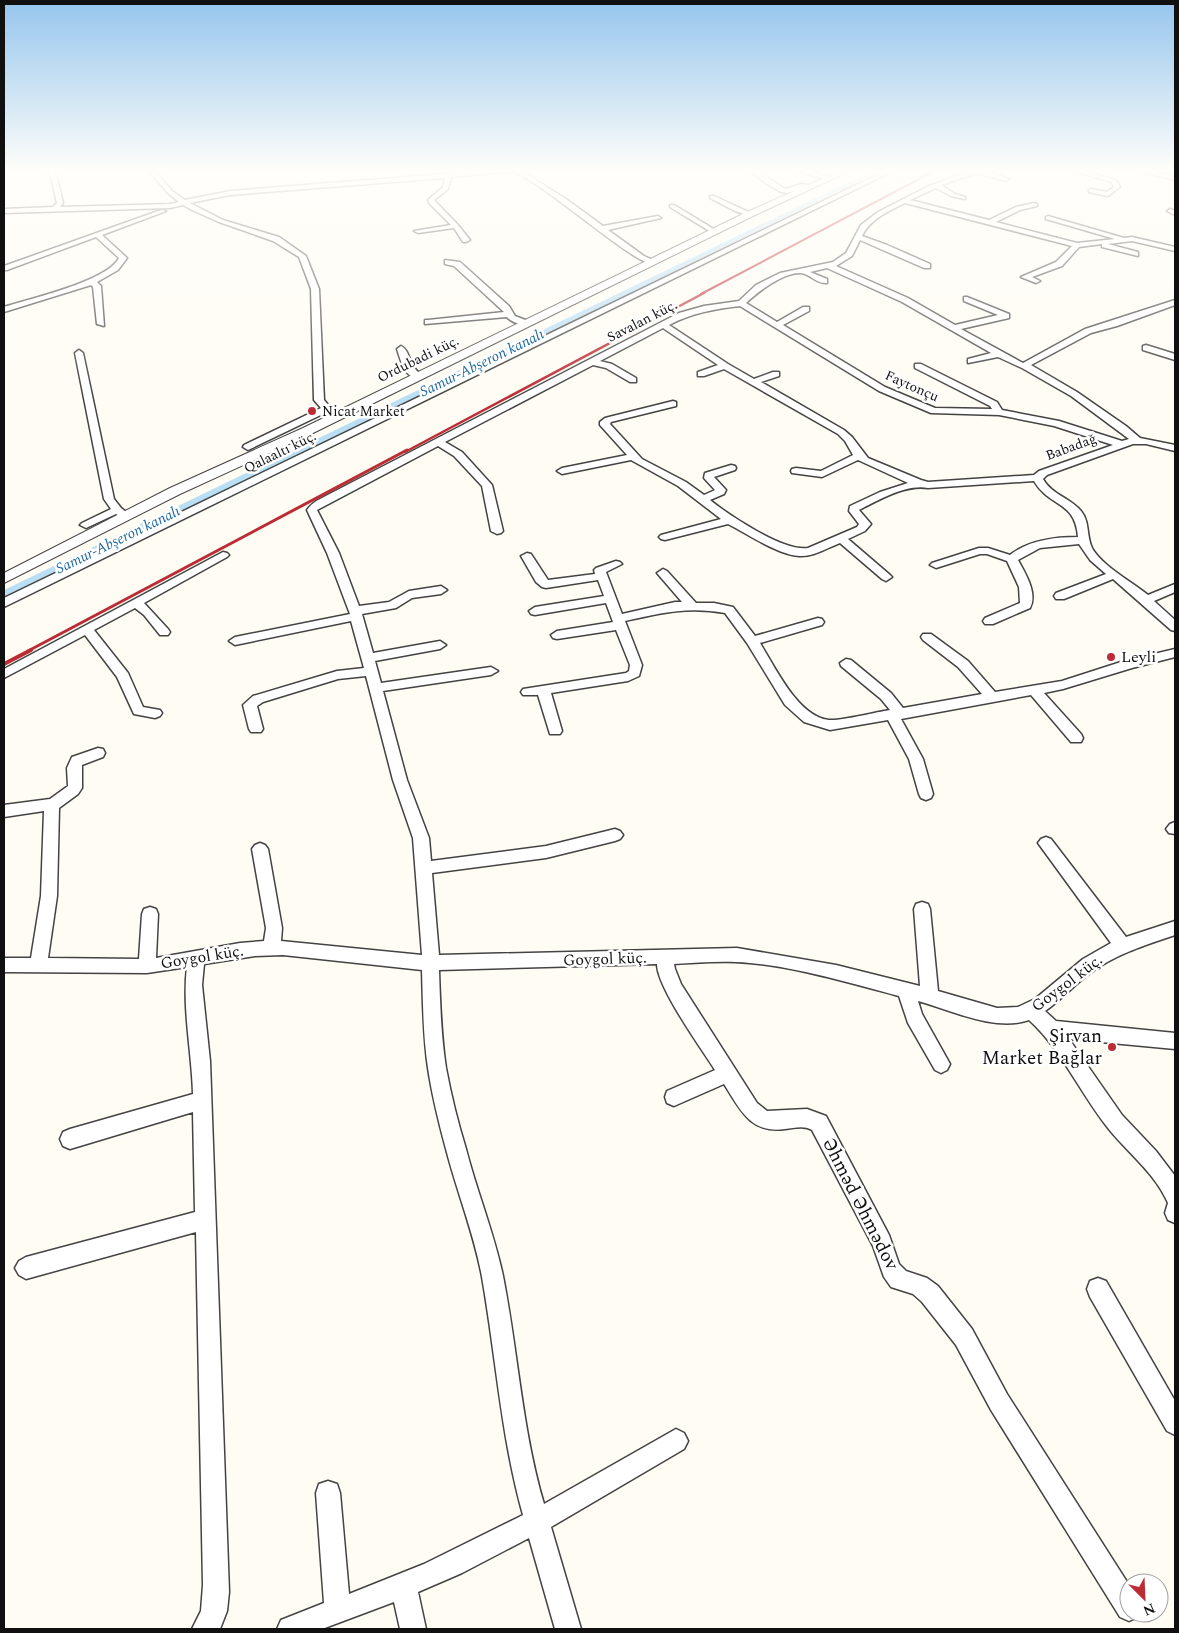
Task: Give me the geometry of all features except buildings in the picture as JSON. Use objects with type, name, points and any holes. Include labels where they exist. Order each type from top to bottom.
[{"type":"street","points":[[4,268],[66,246]]},
{"type":"street","points":[[4,310],[92,282],[105,275],[123,260],[109,246]]},
{"type":"street","points":[[288,246],[302,256],[315,289],[319,400],[327,410],[340,414]]},
{"type":"street","points":[[624,246],[650,262]]},
{"type":"street","name":"Ordubadi küç.","points":[[4,580],[122,513],[340,414],[680,246]]},
{"type":"street","name":"Qalaaltı küç.","points":[[4,602],[735,246]]},
{"type":"street","name":"Savalan küç.","points":[[356,614],[333,553],[312,510],[315,506],[663,325],[693,311],[741,303],[768,282],[788,273],[829,266],[849,254],[853,246]]},
{"type":"street","points":[[882,246],[927,266]]},
{"type":"street","points":[[1036,281],[1025,277],[1059,264],[1064,256],[1075,246]]},
{"type":"street","points":[[1112,246],[1135,254]]},
{"type":"street","points":[[4,259],[13,265]]},
{"type":"street","points":[[448,262],[457,264],[506,308],[509,314],[525,323]]},
{"type":"street","points":[[829,266],[905,300],[998,354],[1025,366],[1074,394],[1117,423],[1137,441]]},
{"type":"street","points":[[802,271],[824,281]]},
{"type":"street","points":[[92,282],[97,286],[101,324]]},
{"type":"street","points":[[953,328],[1006,316],[967,299]]},
{"type":"street","name":"Faytonçu","points":[[741,303],[882,388],[934,412],[999,412],[1056,423],[1121,444]]},
{"type":"street","points":[[1025,366],[1030,361],[1083,333],[1174,303]]},
{"type":"street","points":[[776,324],[806,308]]},
{"type":"street","points":[[428,322],[509,314]]},
{"type":"street","points":[[663,325],[725,366],[848,436],[859,456],[918,483],[937,485],[1037,478]]},
{"type":"street","points":[[1146,348],[1175,356]]},
{"type":"street","points":[[401,350],[410,371],[418,376]]},
{"type":"street","points":[[79,354],[109,499],[122,513],[86,525]]},
{"type":"street","points":[[971,361],[998,354]]},
{"type":"street","points":[[591,362],[609,366],[633,380]]},
{"type":"street","points":[[701,374],[725,366]]},
{"type":"street","points":[[918,366],[994,404],[999,412]]},
{"type":"street","points":[[753,382],[776,374]]},
{"type":"street","points":[[674,404],[605,422],[605,425],[638,461],[682,484],[729,520],[783,548],[799,553],[811,551],[864,527],[864,521],[854,511],[854,508],[884,494],[918,483]]},
{"type":"street","points":[[248,447],[327,410]]},
{"type":"street","name":"Babadağ","points":[[1175,448],[1137,441],[1121,444],[1043,473],[1037,478],[1042,485],[1080,518],[1084,525],[1084,541],[1090,554],[1146,600],[1175,627]]},
{"type":"street","points":[[438,442],[458,454],[487,485],[497,531]]},
{"type":"street","points":[[562,471],[634,456]]},
{"type":"street","points":[[796,471],[822,474],[859,456]]},
{"type":"street","points":[[702,500],[721,490],[709,478],[709,475],[730,468]]},
{"type":"street","points":[[665,537],[729,520]]},
{"type":"street","points":[[841,538],[886,577]]},
{"type":"street","points":[[1012,559],[1020,552],[1036,546],[1066,540],[1084,541]]},
{"type":"street","points":[[936,565],[988,551],[1012,559],[1024,582],[1027,597],[1026,605],[989,621]]},
{"type":"street","points":[[4,674],[223,555]]},
{"type":"street","points":[[527,556],[542,582],[546,584],[603,576]]},
{"type":"street","points":[[528,692],[634,675],[637,670],[636,665],[600,570],[616,564]]},
{"type":"street","points":[[663,573],[692,606]]},
{"type":"street","points":[[1060,596],[1115,574]]},
{"type":"street","points":[[1146,600],[1175,588]]},
{"type":"street","points":[[235,641],[356,614],[392,605],[409,595],[441,590]]},
{"type":"street","points":[[534,611],[610,599]]},
{"type":"street","points":[[136,602],[148,612],[164,632]]},
{"type":"street","points":[[557,635],[620,622],[663,608],[692,606],[729,610],[752,641],[790,702],[810,719],[830,725],[897,715],[1074,683],[1129,664],[1175,653]]},
{"type":"street","points":[[356,614],[402,786],[421,838],[431,963],[432,1023],[437,1069],[456,1150],[479,1222],[492,1276],[517,1440],[536,1522],[568,1629]]},
{"type":"street","points":[[752,641],[818,622]]},
{"type":"street","points":[[87,630],[122,674],[139,711],[155,713]]},
{"type":"street","points":[[927,638],[963,664],[992,697]]},
{"type":"street","points":[[256,728],[250,705],[258,699],[337,676],[370,664],[440,645]]},
{"type":"street","points":[[846,663],[886,696],[897,715],[916,759],[926,794]]},
{"type":"street","points":[[376,688],[491,671]]},
{"type":"street","points":[[543,690],[555,732]]},
{"type":"street","points":[[1035,690],[1076,738]]},
{"type":"street","points":[[4,811],[53,804],[75,787],[73,766],[76,761],[98,753]]},
{"type":"street","points":[[38,966],[49,896],[51,815],[53,804]]},
{"type":"street","points":[[424,868],[546,852],[615,834]]},
{"type":"street","points":[[1046,843],[1122,945]]},
{"type":"street","points":[[260,849],[274,928],[272,948]]},
{"type":"street","points":[[922,909],[930,996]]},
{"type":"street","points":[[147,966],[150,914]]},
{"type":"street","name":"Goygol küç.","points":[[4,966],[147,966],[239,950],[272,948],[302,949],[391,961],[431,963],[714,954],[762,958],[855,976],[996,1016],[1011,1017],[1032,1011],[1082,968],[1122,945],[1175,928]]},
{"type":"street","name":"Əhməd Əhmədov","points":[[666,956],[666,969],[674,988],[750,1109],[758,1116],[768,1120],[811,1117],[819,1123],[882,1242],[891,1270],[898,1279],[919,1286],[930,1294],[964,1337],[999,1402],[1119,1592]]},
{"type":"street","points":[[196,959],[193,985],[201,1061],[204,1220],[216,1586],[216,1600],[209,1627]]},
{"type":"street","points":[[906,990],[914,1017],[941,1064]]},
{"type":"street","points":[[1032,1011],[1052,1029],[1103,1106],[1157,1168],[1175,1197]]},
{"type":"street","points":[[1052,1029],[1175,1042]]},
{"type":"street","points":[[674,1097],[728,1073]]},
{"type":"street","points":[[70,1139],[201,1101]]},
{"type":"street","points":[[26,1268],[204,1220]]},
{"type":"street","points":[[1098,1289],[1175,1423]]},
{"type":"street","points":[[290,1629],[404,1586],[453,1564],[536,1522],[676,1441]]},
{"type":"street","points":[[328,1493],[337,1610]]},
{"type":"street","points":[[404,1586],[413,1629]]},
{"type":"waterway","name":"Samur-Abşeron kanalı","points":[[4,595],[722,246]]},
{"type":"railway","points":[[701,294],[792,246]]},
{"type":"railway","points":[[405,452],[704,293]]},
{"type":"railway","points":[[28,651],[407,450]]},
{"type":"railway","points":[[4,664],[31,650]]},
{"type":"place","name":"Nicat Market","points":[[312,411]]},
{"type":"place","name":"Leyli","points":[[1111,657]]},
{"type":"place","name":"Şirvan Market Bağlar","points":[[1112,1047]]}]
